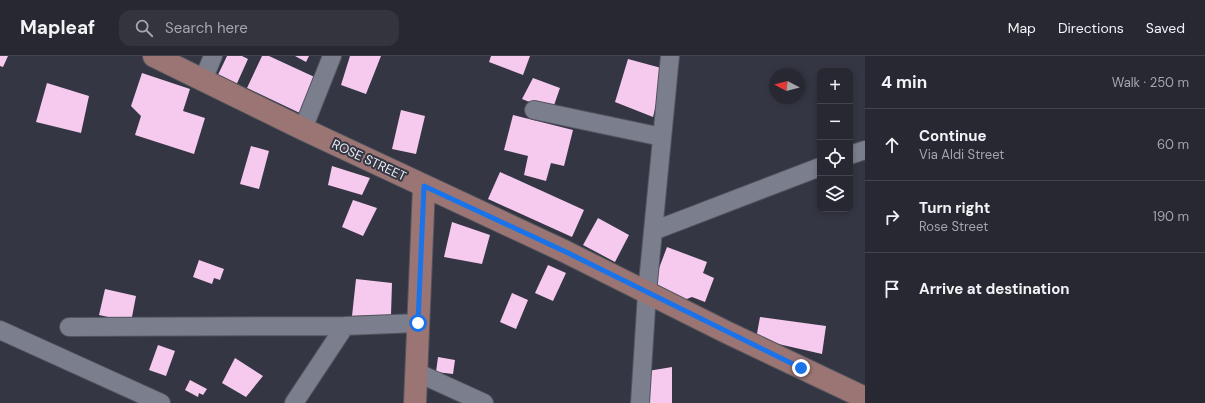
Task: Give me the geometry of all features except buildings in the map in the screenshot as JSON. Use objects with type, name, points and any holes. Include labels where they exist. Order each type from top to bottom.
[{"type":"street","name":"ROSE STREET","points":[[154,56],[303,129],[564,251],[647,293],[865,398]]},
{"type":"street","points":[[203,80],[213,56]]},
{"type":"street","points":[[303,129],[332,56]]},
{"type":"street","points":[[640,403],[647,293],[670,56]]},
{"type":"street","points":[[534,110],[662,137]]},
{"type":"street","points":[[853,154],[865,150]]},
{"type":"street","points":[[653,231],[817,168]]},
{"type":"street","points":[[415,403],[424,186]]},
{"type":"street","points":[[69,326],[345,326],[418,323]]},
{"type":"street","points":[[294,403],[345,326]]},
{"type":"street","points":[[0,330],[161,403]]},
{"type":"street","points":[[416,372],[484,403]]},
{"type":"route","points":[[418,323],[424,186],[564,251],[801,368]]}]
